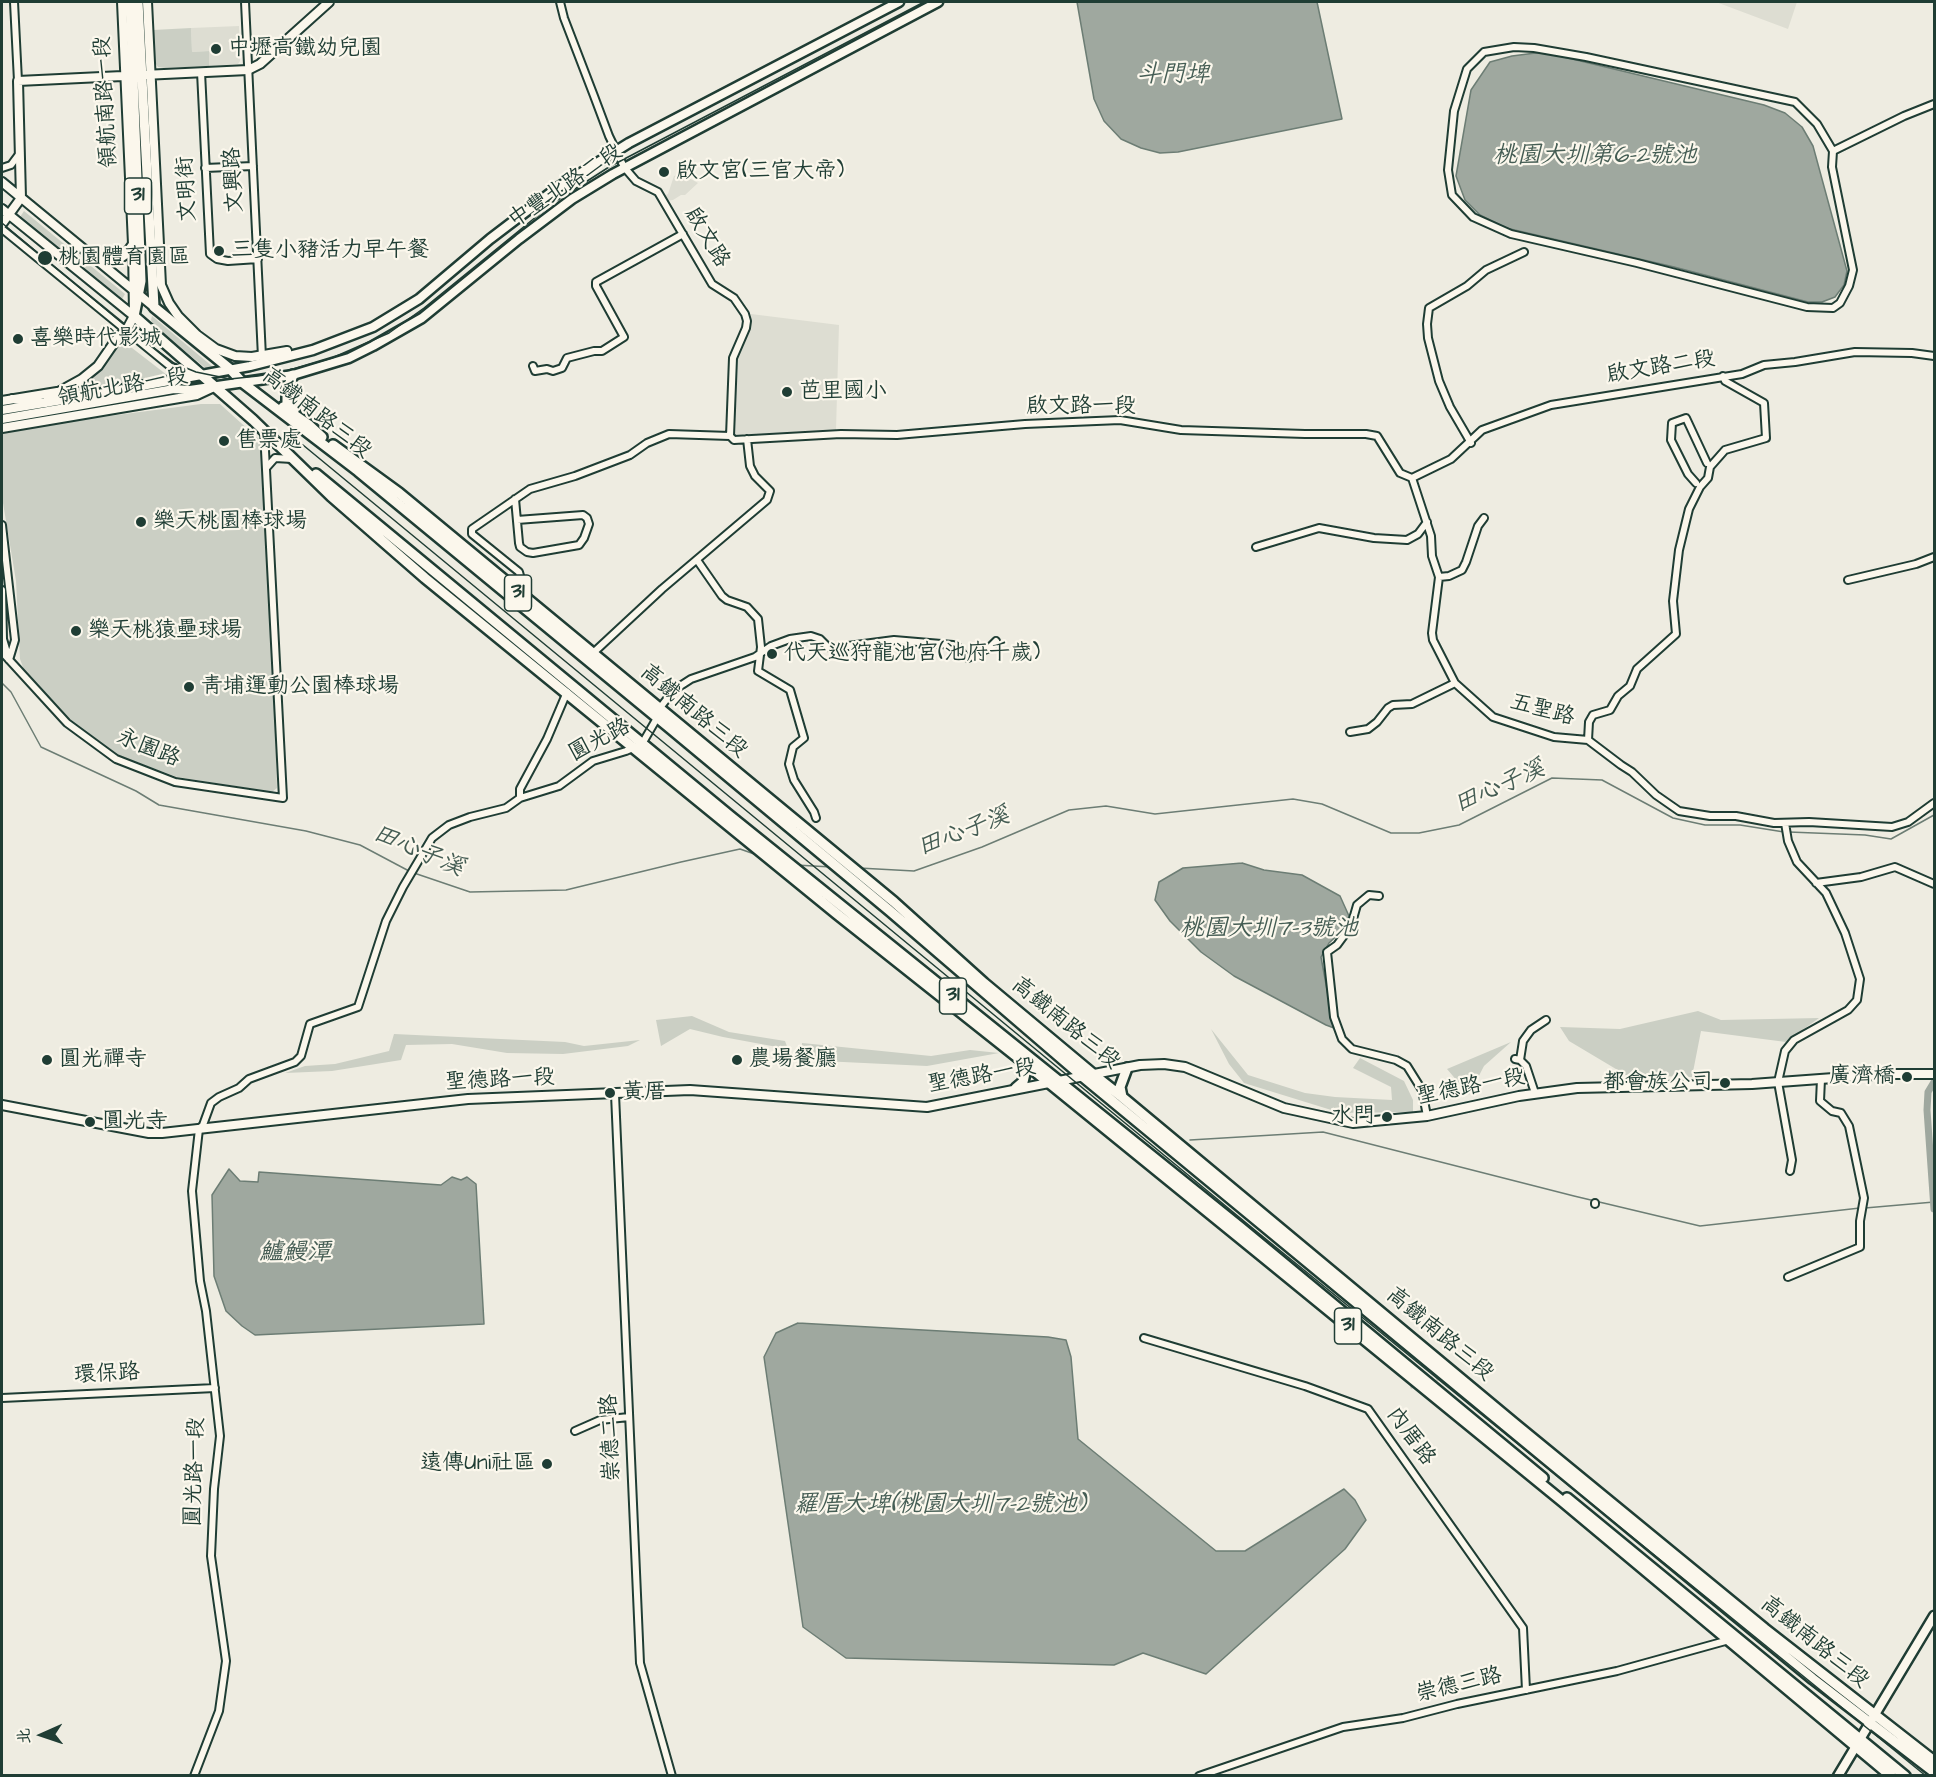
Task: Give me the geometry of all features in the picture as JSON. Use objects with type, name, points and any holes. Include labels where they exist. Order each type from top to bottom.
[{"type":"main road","name":"領航南路一段","points":[[130,2],[138,75],[152,276]]},
{"type":"main road","name":"領航南路一段","points":[[134,316],[136,292],[141,281],[138,2]]},
{"type":"main road","name":"中豐北路二段","points":[[202,375],[285,358],[313,350],[372,327],[419,298],[489,239],[557,188],[617,151],[899,2]]},
{"type":"main road","name":"中豐北路二段","points":[[215,386],[293,375],[348,358],[374,346],[422,318],[572,199],[624,167],[938,2]]},
{"type":"main road","name":"31","points":[[152,276],[154,307],[230,369],[243,383]]},
{"type":"main road","name":"31","points":[[134,316],[215,386]]},
{"type":"main road","name":"領航北路一段","points":[[2,410],[202,375]]},
{"type":"main road","points":[[293,375],[287,390],[287,402],[294,412],[309,425]]},
{"type":"main road","name":"高鐵南路三段","points":[[243,383],[358,471],[658,713],[1872,1718]]},
{"type":"main road","name":"高鐵南路三段","points":[[243,383],[309,425],[319,435],[399,494],[592,654],[658,713]]},
{"type":"main road","name":"領航北路一段","points":[[2,419],[174,389],[190,390],[215,386]]},
{"type":"main road","name":"高鐵南路三段","points":[[215,386],[638,746],[841,912],[1059,1080],[1240,1227],[1626,1546],[1858,1742]]},
{"type":"main road","points":[[278,411],[319,435]]},
{"type":"main road","name":"高鐵南路三段","points":[[264,430],[292,459],[425,578],[638,746]]},
{"type":"main road","points":[[515,590],[535,616]]},
{"type":"main road","points":[[493,622],[520,654]]},
{"type":"main road","name":"高鐵南路三段","points":[[892,906],[1082,1076],[1796,1665],[1872,1718]]},
{"type":"main road","name":"31","points":[[841,912],[886,952],[1262,1256],[1729,1640],[1858,1742],[1905,1776]]},
{"type":"main road","points":[[1047,1071],[1053,1065],[1057,1054]]},
{"type":"main road","points":[[1016,1088],[1023,1082],[1025,1076],[1026,1069],[1021,1060]]},
{"type":"main road","points":[[1122,1097],[1120,1087],[1126,1068]]},
{"type":"main road","points":[[1093,1109],[1089,1103],[1090,1096],[1093,1091],[1100,1090]]},
{"type":"main road","points":[[1240,1227],[1262,1256]]},
{"type":"main road","points":[[1603,1536],[1626,1546]]},
{"type":"main road","points":[[1838,1776],[1935,1616]]},
{"type":"main road","name":"31","points":[[1872,1718],[1935,1761]]},
{"type":"main road","name":"31","points":[[1872,1718],[1935,1772]]},
{"type":"main road","name":"31","points":[[1858,1742],[1891,1776]]},
{"type":"street","points":[[2,224],[21,198],[14,2]]},
{"type":"street","name":"領航南路一段","points":[[122,2],[138,75],[159,243]]},
{"type":"street","name":"領航南路一段","points":[[136,292],[133,244],[138,75],[147,2]]},
{"type":"street","name":"文興路","points":[[245,2],[262,357]]},
{"type":"street","points":[[18,81],[248,70],[260,64],[329,2]]},
{"type":"street","name":"啟文路","points":[[560,2],[609,136],[624,167],[636,181],[658,192],[712,284],[734,298],[742,307],[747,321],[733,358],[730,436]]},
{"type":"street","points":[[1514,47],[1586,57],[1795,102],[1817,124],[1833,151],[1832,167],[1853,270],[1849,286],[1840,303],[1833,308],[1807,306],[1511,234],[1473,218],[1452,195],[1448,170],[1454,111],[1467,69],[1484,52],[1514,47]]},
{"type":"street","name":"文明街","points":[[201,72],[210,254],[217,260],[258,259]]},
{"type":"street","points":[[1833,151],[1904,116],[1935,104]]},
{"type":"street","points":[[2,168],[11,165],[20,153]]},
{"type":"street","points":[[205,168],[253,166]]},
{"type":"street","points":[[2,182],[154,307]]},
{"type":"street","points":[[2,209],[134,316],[98,366],[82,379],[58,392],[45,403],[12,399]]},
{"type":"street","points":[[2,229],[172,368],[202,375]]},
{"type":"street","points":[[533,366],[535,371],[547,369],[553,371],[562,368],[567,358],[602,351],[624,337],[596,286],[596,282],[683,234]]},
{"type":"street","points":[[159,243],[161,285],[178,316],[197,335],[216,349],[235,356],[262,357],[287,351]]},
{"type":"street","name":"31","points":[[152,276],[159,243]]},
{"type":"street","points":[[95,259],[102,262],[119,260],[133,244]]},
{"type":"street","points":[[1471,443],[1450,407],[1439,381],[1426,324],[1429,308],[1467,286],[1486,270],[1524,252]]},
{"type":"street","name":"啟文路二段","points":[[1412,478],[1451,459],[1471,443],[1482,430],[1551,405],[1742,374],[1764,365],[1855,352],[1912,353],[1935,356]]},
{"type":"street","points":[[1588,740],[1589,722],[1593,715],[1610,710],[1618,696],[1630,686],[1637,669],[1676,634],[1673,601],[1679,550],[1689,509],[1700,487],[1708,478],[1710,467],[1725,450],[1766,438],[1764,403],[1725,381],[1723,376]]},
{"type":"street","name":"領航北路一段","points":[[2,428],[197,395],[215,386]]},
{"type":"street","name":"領航北路一段","points":[[2,401],[58,392]]},
{"type":"street","points":[[1696,483],[1688,474],[1671,440],[1672,423],[1686,418],[1707,463]]},
{"type":"street","name":"啟文路一段","points":[[515,590],[521,579],[519,572],[472,534],[472,529],[530,489],[575,476],[630,455],[647,442],[663,436],[730,436],[734,440],[841,434],[897,435],[1025,424],[1120,420],[1181,430],[1377,436],[1400,473],[1412,478]]},
{"type":"street","points":[[264,430],[267,467]]},
{"type":"street","points":[[592,654],[697,560],[763,505],[769,497],[768,488],[755,477],[750,466],[747,439]]},
{"type":"street","points":[[267,467],[275,458],[292,459]]},
{"type":"street","name":"永園路","points":[[2,652],[67,723],[116,759],[175,782],[283,798],[267,467]]},
{"type":"street","name":"五聖路","points":[[1412,478],[1431,536],[1432,556],[1439,577],[1432,633],[1438,652],[1455,683],[1493,717],[1554,736],[1588,740],[1632,772],[1656,795],[1678,811],[1710,816],[1736,816],[1785,824],[1809,822],[1892,827],[1908,822],[1935,803]]},
{"type":"street","points":[[514,499],[520,547],[527,552],[579,545],[589,524],[583,515],[517,520]]},
{"type":"street","points":[[1439,577],[1462,570],[1478,526],[1484,518]]},
{"type":"street","points":[[1256,547],[1319,528],[1374,538],[1407,540],[1418,534],[1427,522]]},
{"type":"street","points":[[2,525],[15,640],[9,660]]},
{"type":"street","points":[[1848,580],[1916,564],[1935,557]]},
{"type":"street","points":[[697,560],[722,596],[747,607],[758,619],[761,642],[758,671],[790,690],[804,738],[792,750],[789,764],[791,773],[816,818]]},
{"type":"street","points":[[9,660],[3,639],[2,590],[10,583]]},
{"type":"street","name":"圓光路","points":[[199,1129],[203,1125],[211,1103],[219,1097],[239,1088],[249,1079],[295,1062],[301,1056],[310,1024],[358,1007],[386,921],[403,887],[432,838],[449,825],[506,808],[520,798],[558,786],[593,761],[638,746],[674,690],[691,679],[755,657],[771,646],[790,639],[811,636],[833,648],[894,640],[953,645],[968,658],[989,648],[996,641]]},
{"type":"street","points":[[1350,732],[1368,729],[1393,705],[1412,704],[1455,683]]},
{"type":"street","name":"圓光路","points":[[520,798],[520,789],[547,739],[567,692]]},
{"type":"street","points":[[1785,824],[1788,841],[1797,862],[1826,893],[1845,933],[1860,979],[1857,1000],[1848,1010],[1794,1040],[1785,1051],[1778,1082],[1792,1160],[1790,1171]]},
{"type":"street","points":[[1816,883],[1861,877],[1895,867],[1935,884]]},
{"type":"street","points":[[1379,896],[1369,896],[1357,905],[1351,926],[1337,945],[1327,952],[1334,1017],[1342,1040],[1352,1049],[1395,1060],[1407,1066],[1422,1090],[1427,1116]]},
{"type":"street","points":[[1535,1094],[1526,1066],[1518,1059],[1523,1041],[1531,1029],[1546,1020]]},
{"type":"street","name":"聖德路一段","points":[[2,1105],[149,1132],[199,1129],[468,1099],[698,1090],[927,1107],[1126,1068],[1150,1064],[1174,1064],[1284,1108],[1353,1123],[1427,1116],[1535,1094],[1602,1087],[1671,1087],[1935,1074]]},
{"type":"street","points":[[1788,1277],[1860,1247],[1860,1221],[1864,1198],[1849,1126],[1841,1113],[1832,1111],[1820,1101],[1821,1079]]},
{"type":"street","name":"崇德二路","points":[[615,1094],[640,1663],[672,1776]]},
{"type":"street","name":"圓光路一段","points":[[194,1776],[219,1711],[226,1661],[211,1556],[214,1489],[220,1453],[220,1436],[206,1311],[200,1281],[192,1191],[199,1129]]},
{"type":"street","name":"內厝路","points":[[1144,1338],[1305,1386],[1368,1409],[1523,1628],[1526,1690]]},
{"type":"street","name":"環保路","points":[[2,1398],[215,1388]]},
{"type":"street","points":[[576,1431],[600,1420],[628,1417]]},
{"type":"street","name":"崇德三路","points":[[1199,1776],[1343,1727],[1403,1718],[1457,1704],[1617,1671],[1729,1640]]},
{"type":"shaded area","points":[[1716,2],[1797,2],[1788,29]]},
{"type":"shaded area","name":"中壢高鐵幼兒園","points":[[239,26],[240,61],[238,64],[209,66],[209,51],[192,52],[191,28]]},
{"type":"shaded area","points":[[191,28],[192,52],[209,51],[209,66],[158,67],[154,61],[153,30]]},
{"type":"shaded area","points":[[682,174],[698,183],[685,195],[666,201],[664,196],[668,194],[674,176]]},
{"type":"shaded area","points":[[24,211],[125,294],[121,301],[20,217]]},
{"type":"shaded area","name":"芭里國小","points":[[751,314],[839,325],[836,430],[735,435],[738,354],[749,331]]},
{"type":"shaded area","points":[[152,316],[213,367],[208,370],[154,326]]},
{"type":"shaded area","points":[[123,341],[167,375],[55,397],[102,366]]},
{"type":"shaded area","points":[[201,404],[220,404],[261,441],[270,558],[277,788],[272,792],[177,777],[112,753],[71,721],[24,670],[20,659],[16,581],[2,497],[2,430]]},
{"type":"shaded area","points":[[1698,1011],[1721,1020],[1819,1018],[1786,1042],[1701,1031],[1692,1077],[1626,1075],[1569,1041],[1560,1027],[1620,1029]]},
{"type":"shaded area","points":[[692,1016],[729,1032],[785,1041],[788,1049],[690,1029],[661,1046],[656,1020]]},
{"type":"shaded area","points":[[1211,1029],[1248,1075],[1305,1093],[1392,1100],[1391,1087],[1353,1068],[1360,1058],[1404,1081],[1413,1100],[1413,1112],[1341,1113],[1244,1083],[1229,1064]]},
{"type":"shaded area","points":[[394,1034],[565,1042],[584,1046],[640,1040],[628,1046],[563,1054],[507,1053],[452,1044],[406,1045],[401,1060],[332,1071],[285,1073],[305,1066],[335,1064],[389,1051]]},
{"type":"shaded area","points":[[1511,1042],[1484,1066],[1469,1095],[1447,1069]]},
{"type":"shaded area","points":[[802,1043],[931,1056],[970,1050],[999,1053],[927,1066],[801,1060]]},
{"type":"water","name":"斗門埤","points":[[1077,2],[1317,2],[1342,119],[1178,152],[1160,153],[1141,148],[1121,139],[1104,121],[1094,99]]},
{"type":"water","name":"桃園大圳第6-2號池","points":[[1543,52],[1764,105],[1785,113],[1802,127],[1813,146],[1847,271],[1844,285],[1835,297],[1822,302],[1808,302],[1674,267],[1506,228],[1480,215],[1465,200],[1456,176],[1471,90],[1490,62],[1512,56]]},
{"type":"water","name":"桃園大圳7-3號池","points":[[1242,863],[1264,870],[1302,875],[1340,896],[1349,916],[1345,928],[1329,943],[1321,957],[1334,1028],[1234,976],[1201,952],[1170,921],[1155,900],[1159,882],[1183,868]]},
{"type":"water","name":"鱸鰻潭","points":[[229,1169],[240,1181],[258,1182],[259,1172],[441,1185],[452,1177],[461,1180],[467,1177],[476,1184],[484,1324],[255,1335],[226,1311],[214,1276],[212,1195]]},
{"type":"water","name":"羅厝大埤(桃園大圳7-2號池)","points":[[798,1323],[1048,1337],[1066,1340],[1071,1357],[1078,1439],[1216,1551],[1245,1551],[1344,1489],[1355,1500],[1366,1520],[1345,1549],[1206,1674],[1143,1653],[1114,1665],[846,1658],[803,1627],[764,1357],[776,1333]]},
{"type":"waterway","name":"田心子溪","points":[[2,683],[11,692],[41,747],[136,791],[159,805],[306,831],[360,845],[409,871]]},
{"type":"waterway","name":"田心子溪","points":[[859,868],[914,871],[982,847],[1069,810],[1106,806],[1155,814],[1293,799],[1322,804],[1391,833],[1419,833],[1459,825],[1552,778],[1602,780],[1673,818],[1705,825],[1740,825],[1784,832]]},
{"type":"waterway","name":"田心子溪","points":[[1789,832],[1865,835],[1891,839],[1934,815]]},
{"type":"waterway","name":"田心子溪","points":[[414,873],[470,892],[566,890],[740,849],[760,856]]},
{"type":"waterway","name":"田心子溪","points":[[796,865],[831,867]]},
{"type":"waterway","points":[[1934,1082],[1928,1092],[1927,1110],[1934,1209]]},
{"type":"waterway","points":[[1190,1140],[1323,1132],[1700,1226],[1860,1208]]},
{"type":"waterway","points":[[1865,1208],[1934,1202]]},
{"type":"tunnel","points":[[1410,1386],[1460,1371]]},
{"type":"railway","points":[[2,223],[134,333],[174,363],[196,372],[230,379],[286,371],[332,358],[389,333],[424,308],[553,203],[609,167],[924,2]]},
{"type":"railway","points":[[303,445],[1256,1231],[1926,1776]]},
{"type":"place","name":"中壢高鐵幼兒園","points":[[216,49]]},
{"type":"place","name":"啟文宮(三官大帝)","points":[[664,172]]},
{"type":"place","name":"三隻小豬活力早午餐","points":[[219,251]]},
{"type":"place","name":"桃園體育園區","points":[[45,258]]},
{"type":"place","name":"喜樂時代影城","points":[[18,339]]},
{"type":"place","name":"芭里國小","points":[[787,392]]},
{"type":"place","name":"售票處","points":[[224,441]]},
{"type":"place","name":"樂天桃園棒球場","points":[[141,522]]},
{"type":"place","name":"樂天桃猿壘球場","points":[[76,631]]},
{"type":"place","name":"代天巡狩龍池宮(池府千歲)","points":[[772,654]]},
{"type":"place","name":"青埔運動公園棒球場","points":[[189,687]]},
{"type":"place","name":"圓光禪寺","points":[[47,1060]]},
{"type":"place","name":"農場餐廳","points":[[737,1060]]},
{"type":"place","name":"廣濟橋","points":[[1907,1077]]},
{"type":"place","name":"都會族公司","points":[[1725,1083]]},
{"type":"place","name":"黃厝","points":[[610,1093]]},
{"type":"place","name":"水門","points":[[1387,1117]]},
{"type":"place","name":"圓光寺","points":[[90,1122]]},
{"type":"place","name":"遠傳Uni社區","points":[[547,1464]]}]
